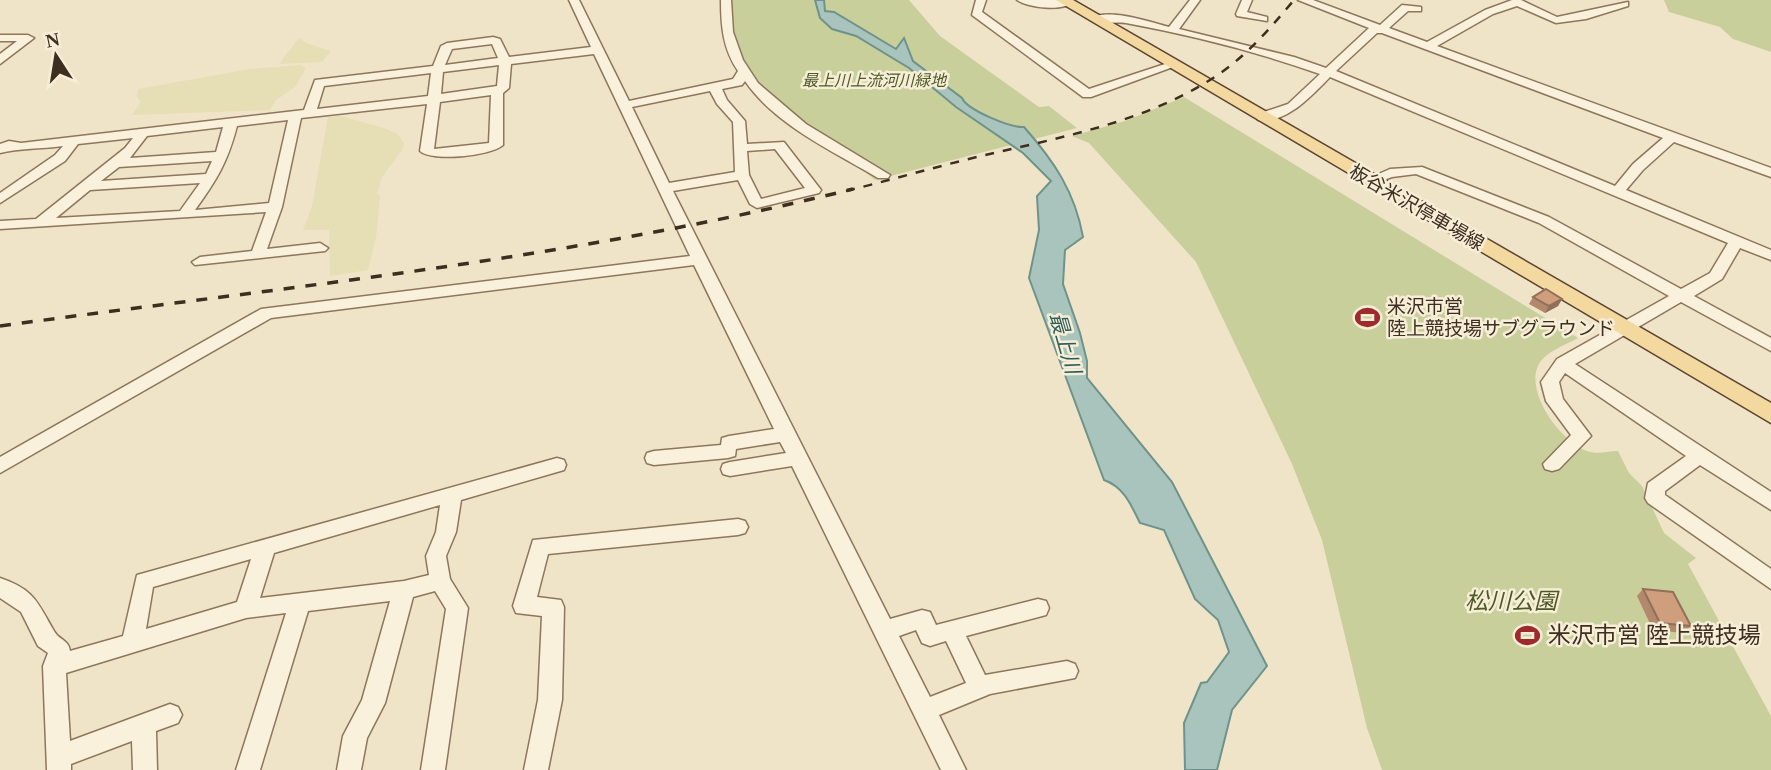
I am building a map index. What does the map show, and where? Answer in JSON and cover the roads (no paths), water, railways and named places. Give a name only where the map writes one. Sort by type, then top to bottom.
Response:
[{"type":"main road","name":"板谷米沢停車場線","points":[[1065,2],[1771,414]]},
{"type":"street","points":[[574,0],[785,433],[954,770]]},
{"type":"street","points":[[726,0],[724,16],[727,36],[743,74],[784,115],[883,174]]},
{"type":"street","points":[[981,0],[976,13],[1087,94],[1175,64]]},
{"type":"street","points":[[1022,0],[1043,4],[1065,2]]},
{"type":"street","points":[[1172,31],[1195,0]]},
{"type":"street","points":[[1247,0],[1241,14],[1264,19]]},
{"type":"street","points":[[1303,0],[1771,173]]},
{"type":"street","points":[[1426,47],[1489,12],[1517,2],[1556,20],[1586,16],[1624,4]]},
{"type":"street","points":[[1262,117],[1292,107],[1406,7],[1417,9]]},
{"type":"street","points":[[1095,19],[1123,19],[1290,59],[1330,73],[1771,255]]},
{"type":"street","points":[[0,38],[27,38],[0,60]]},
{"type":"street","points":[[3,143],[21,147],[302,115],[434,99],[497,91],[503,88],[505,60],[496,41],[447,46],[438,68],[434,99],[427,151],[433,154],[496,145],[497,91]]},
{"type":"street","points":[[258,255],[302,115],[319,83],[598,50]]},
{"type":"street","points":[[625,105],[716,88],[738,82],[743,74]]},
{"type":"street","points":[[716,88],[716,93],[725,106],[739,121],[742,175],[757,204],[814,190],[779,145],[741,148]]},
{"type":"street","points":[[184,215],[212,178],[223,156],[231,123]]},
{"type":"street","points":[[40,223],[130,151],[143,133]]},
{"type":"street","points":[[1618,191],[1638,167],[1672,137]]},
{"type":"street","points":[[0,199],[6,189],[60,158],[74,141]]},
{"type":"street","points":[[115,163],[223,156]]},
{"type":"street","points":[[1372,180],[1390,173],[1417,170],[1544,220],[1771,345]]},
{"type":"street","points":[[666,188],[742,175]]},
{"type":"street","points":[[86,186],[212,178]]},
{"type":"street","points":[[4,228],[40,223],[275,207]]},
{"type":"street","points":[[1552,464],[1582,436],[1555,401],[1550,383],[1563,363],[1716,276],[1737,241]]},
{"type":"street","points":[[200,262],[320,248]]},
{"type":"street","points":[[0,466],[267,313],[700,260]]},
{"type":"street","points":[[1563,363],[1771,502]]},
{"type":"street","points":[[729,454],[785,433]]},
{"type":"street","points":[[654,458],[729,454],[798,458]]},
{"type":"street","points":[[1699,456],[1655,488],[1655,498],[1771,580]]},
{"type":"street","points":[[133,643],[144,581],[557,465]]},
{"type":"street","points":[[433,770],[457,608],[440,581],[436,556],[446,532],[452,495]]},
{"type":"street","points":[[536,770],[550,700],[553,607],[524,606],[540,546],[738,527]]},
{"type":"street","points":[[246,608],[266,545]]},
{"type":"street","points":[[54,666],[246,608],[404,590],[440,581]]},
{"type":"street","points":[[0,587],[29,605],[40,622],[46,639],[60,649],[54,666],[59,764],[144,724],[170,715]]},
{"type":"street","points":[[349,770],[355,736],[373,703],[404,590]]},
{"type":"street","points":[[248,770],[300,602]]},
{"type":"street","points":[[884,631],[922,619],[930,636],[1038,608]]},
{"type":"street","points":[[952,630],[979,686]]},
{"type":"street","points":[[924,710],[979,686],[1067,671]]},
{"type":"street","points":[[144,724],[145,770]]},
{"type":"water","name":"最上川","points":[[815,0],[824,0],[825,11],[834,12],[896,49],[904,38],[913,61],[972,108],[1000,121],[1024,127],[1045,152],[1069,191],[1083,237],[1065,250],[1063,284],[1080,333],[1087,361],[1087,378],[1172,482],[1267,666],[1232,710],[1217,770],[1185,770],[1184,723],[1201,683],[1207,682],[1229,652],[1218,620],[1195,599],[1164,530],[1140,523],[1122,492],[1104,480],[1029,278],[1039,230],[1037,196],[1051,181],[1023,153],[956,107],[909,68],[856,36],[832,29],[820,18]]},
{"type":"railway","points":[[846,191],[1074,134],[1166,103],[1195,89],[1242,56],[1294,0]]},
{"type":"railway","points":[[0,326],[535,253],[748,213],[853,189]]},
{"type":"place","name":"米沢市営 陸上競技場サブグラウンド","points":[[1367,317]]},
{"type":"place","name":"米沢市営 陸上競技場","points":[[1528,635]]},
{"type":"park label","name":"最上川上流河川緑地","points":[[874,80]]},
{"type":"park label","name":"松川公園","points":[[1511,601]]}]
